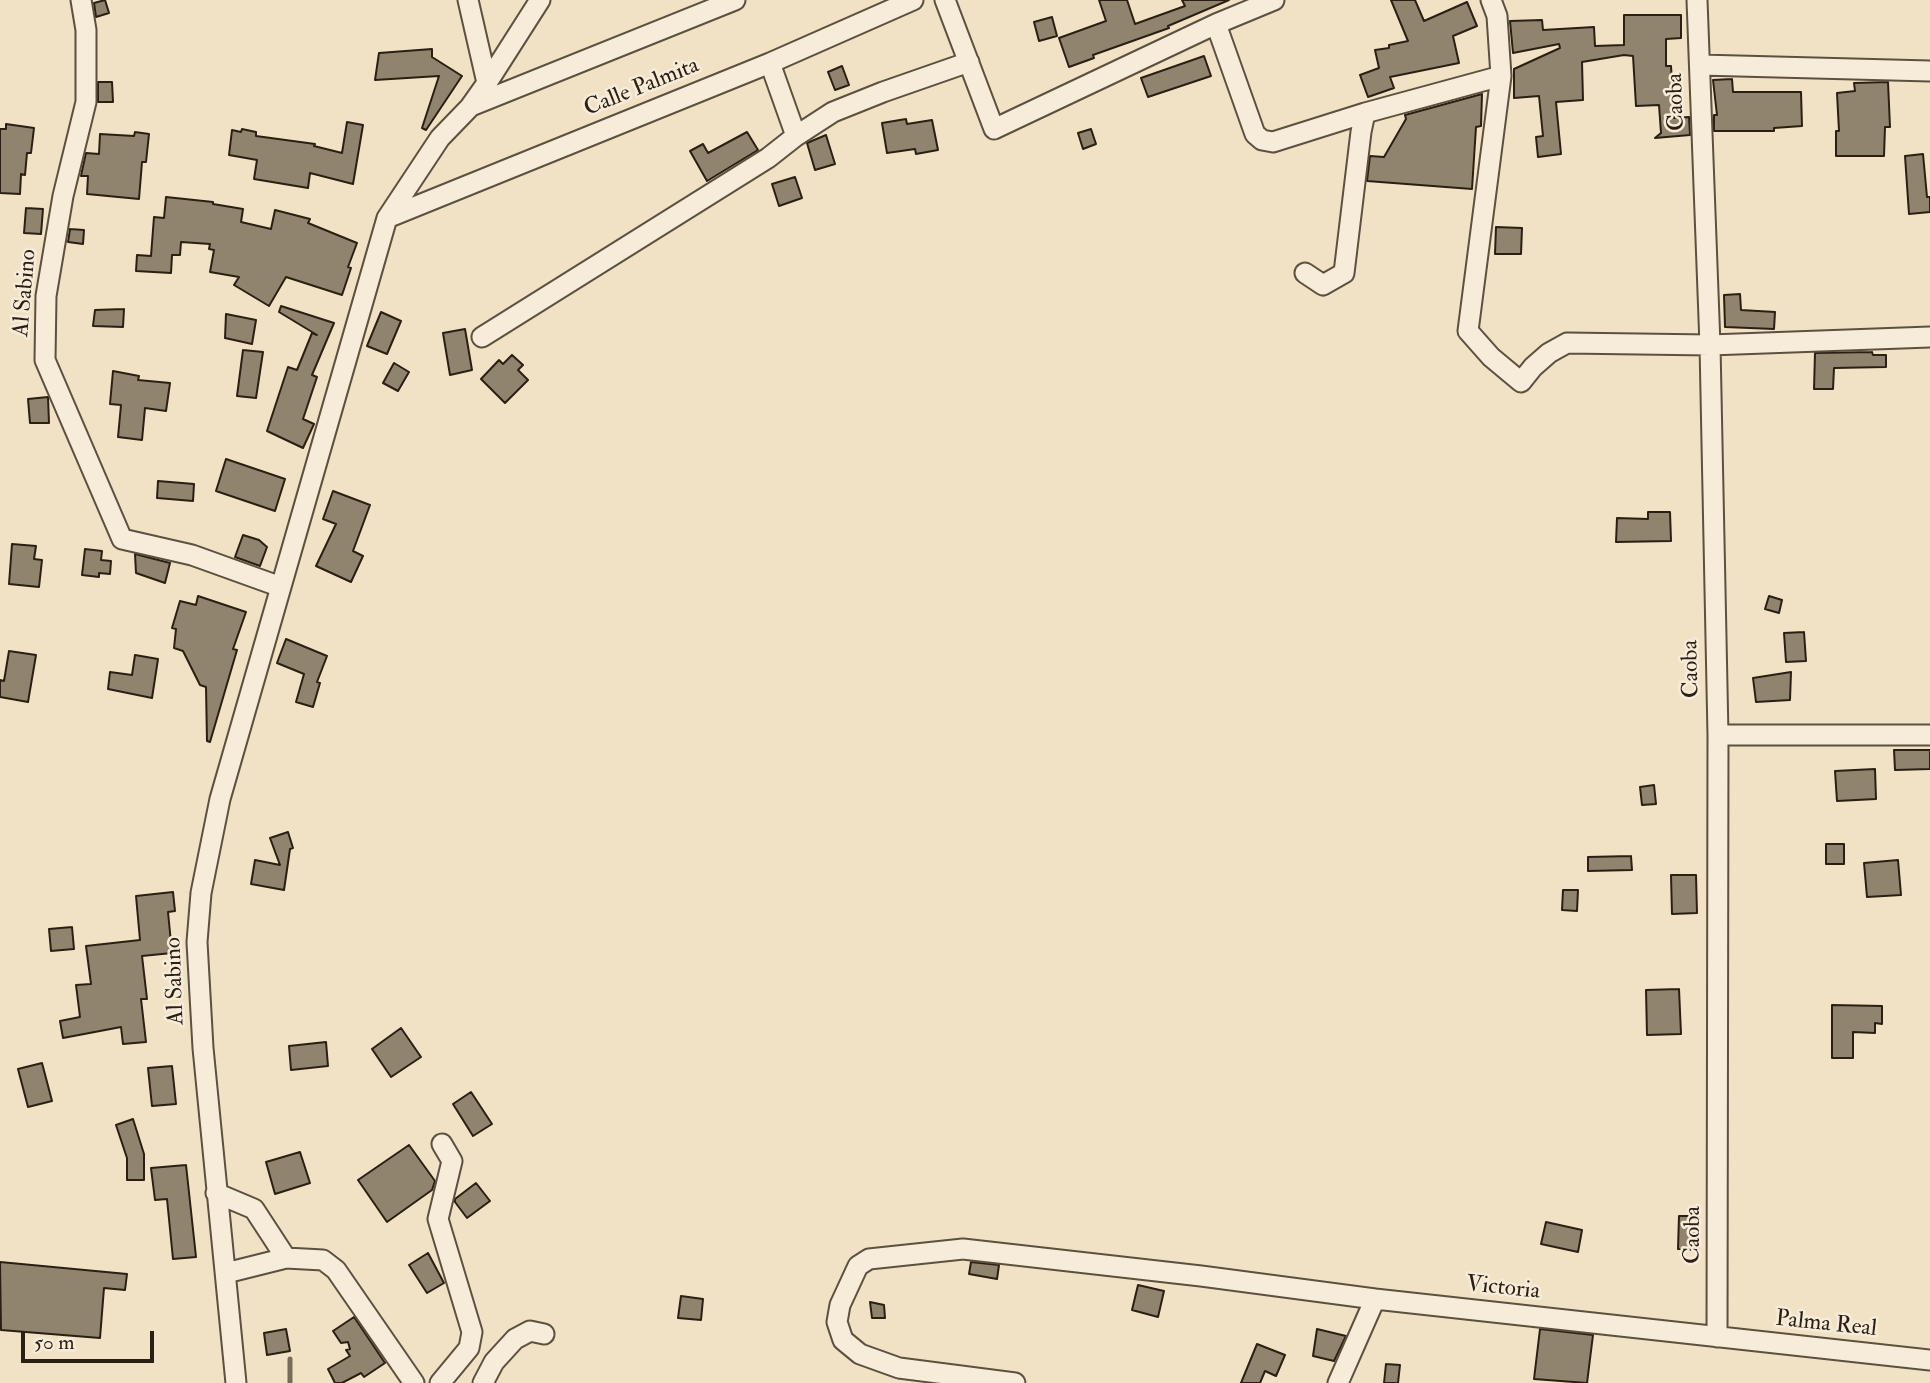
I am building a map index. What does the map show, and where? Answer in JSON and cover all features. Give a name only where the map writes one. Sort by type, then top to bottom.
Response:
[{"type":"street","name":"Al Sabino","points":[[82,0],[86,30],[86,102],[63,195],[46,296],[45,359],[122,539],[192,555],[281,587]]},
{"type":"street","points":[[468,0],[487,83]]},
{"type":"street","name":"Al Sabino","points":[[236,1383],[203,1048],[197,942],[201,893],[220,799],[387,218],[440,138],[470,107],[487,83],[540,0]]},
{"type":"street","points":[[470,107],[734,0]]},
{"type":"street","name":"Calle Palmita","points":[[387,218],[770,63],[913,0]]},
{"type":"street","points":[[945,0],[994,129],[1216,24],[1274,0]]},
{"type":"street","points":[[1491,0],[1497,16],[1501,76],[1468,331],[1491,357],[1521,382],[1549,353],[1567,343],[1710,345],[1930,337]]},
{"type":"street","name":"Caoba","points":[[1697,0],[1710,345],[1718,735],[1717,1337]]},
{"type":"street","points":[[1216,24],[1255,134],[1262,141],[1273,142],[1365,113],[1501,76]]},
{"type":"street","points":[[482,337],[768,158],[833,112],[969,62]]},
{"type":"street","points":[[770,63],[796,136]]},
{"type":"street","points":[[1700,65],[1930,71]]},
{"type":"street","points":[[1305,273],[1323,285],[1344,272],[1365,113]]},
{"type":"street","points":[[1718,735],[1930,735]]},
{"type":"street","points":[[440,1383],[469,1348],[472,1332],[438,1219],[452,1161],[442,1144]]},
{"type":"street","points":[[216,1193],[254,1209],[286,1258]]},
{"type":"street","name":"Victoria","points":[[1015,1383],[899,1368],[860,1354],[843,1340],[837,1322],[840,1305],[858,1266],[869,1259],[963,1249],[1717,1337]]},
{"type":"street","points":[[226,1273],[286,1258],[323,1260],[336,1270],[414,1383]]},
{"type":"street","points":[[1338,1383],[1375,1299]]},
{"type":"street","points":[[482,1383],[494,1362],[515,1339],[530,1331],[544,1334]]},
{"type":"street","name":"Palma Real","points":[[1717,1337],[1930,1360]]},
{"type":"building","points":[[105,0],[109,13],[96,17],[94,3]]},
{"type":"building","points":[[1099,0],[1127,0],[1135,24],[1185,6],[1182,0],[1229,0],[1168,26],[1169,28],[1093,55],[1094,58],[1069,67],[1059,38],[1106,21]]},
{"type":"building","points":[[1391,0],[1415,0],[1424,21],[1467,2],[1477,26],[1453,36],[1459,63],[1390,77],[1394,88],[1368,97],[1360,75],[1379,68],[1375,50],[1408,41]]},
{"type":"building","points":[[1624,15],[1681,15],[1681,38],[1666,39],[1666,66],[1671,66],[1674,118],[1689,117],[1690,135],[1655,138],[1661,133],[1659,105],[1636,106],[1633,56],[1624,55],[1582,62],[1583,100],[1556,102],[1561,154],[1538,157],[1536,137],[1543,136],[1539,96],[1514,98],[1514,69],[1560,48],[1559,44],[1513,53],[1510,21],[1542,20],[1543,30],[1594,27],[1595,46],[1624,45]]},
{"type":"building","points":[[1052,17],[1057,36],[1039,41],[1034,22]]},
{"type":"building","points":[[432,49],[432,57],[462,76],[426,130],[422,128],[439,76],[375,80],[379,53]]},
{"type":"building","points":[[1204,56],[1211,76],[1148,97],[1141,78]]},
{"type":"building","points":[[842,66],[849,85],[835,90],[828,72]]},
{"type":"building","points":[[1732,79],[1733,92],[1801,92],[1802,126],[1774,128],[1774,131],[1714,131],[1714,115],[1717,115],[1713,80]]},
{"type":"building","points":[[98,82],[112,82],[113,102],[98,102]]},
{"type":"building","points":[[1888,82],[1890,127],[1885,127],[1884,156],[1836,156],[1836,131],[1839,131],[1837,93],[1855,91],[1854,83]]},
{"type":"building","points":[[1482,94],[1481,126],[1476,127],[1472,189],[1367,181],[1370,156],[1384,157],[1406,119],[1405,115]]},
{"type":"building","points":[[906,119],[907,124],[932,120],[938,150],[916,154],[915,149],[887,153],[882,123]]},
{"type":"building","points":[[347,122],[363,125],[353,184],[310,173],[308,188],[254,179],[257,160],[229,155],[232,130],[241,132],[242,129],[256,132],[256,136],[315,144],[314,146],[342,153]]},
{"type":"building","points":[[6,124],[34,128],[31,153],[27,153],[25,175],[21,174],[20,194],[0,193],[0,129],[6,129]]},
{"type":"building","points":[[1091,129],[1096,144],[1083,149],[1078,133]]},
{"type":"building","points":[[135,132],[149,134],[146,162],[142,162],[139,199],[87,194],[88,176],[81,176],[82,171],[86,153],[99,154],[100,134],[134,136]]},
{"type":"building","points":[[747,132],[758,150],[707,181],[690,151],[703,144],[708,153]]},
{"type":"building","points":[[826,135],[835,164],[815,170],[807,143]]},
{"type":"building","points":[[1923,154],[1930,212],[1909,214],[1905,156]]},
{"type":"building","points":[[795,177],[802,198],[779,206],[772,184]]},
{"type":"building","points":[[166,197],[213,202],[243,209],[241,222],[271,229],[275,210],[310,219],[308,223],[357,243],[342,295],[286,277],[269,306],[234,285],[239,277],[210,272],[214,250],[209,249],[210,244],[181,242],[180,255],[172,255],[171,273],[136,271],[137,255],[151,256],[154,217],[164,218]]},
{"type":"building","points":[[26,208],[43,209],[41,234],[24,233]]},
{"type":"building","points":[[1496,227],[1522,228],[1521,254],[1495,254]]},
{"type":"building","points":[[70,229],[84,230],[83,244],[68,242]]},
{"type":"building","points":[[1740,294],[1741,310],[1775,312],[1774,329],[1725,327],[1724,295]]},
{"type":"building","points":[[281,306],[334,323],[312,375],[317,377],[303,419],[314,424],[303,448],[267,431],[288,367],[297,370],[312,333],[317,335],[279,312]]},
{"type":"building","points":[[124,309],[123,327],[93,326],[95,310]]},
{"type":"building","points":[[381,312],[401,321],[387,354],[367,346]]},
{"type":"building","points":[[226,314],[256,320],[252,344],[225,338]]},
{"type":"building","points":[[465,329],[472,370],[450,375],[443,333]]},
{"type":"building","points":[[243,350],[263,352],[256,398],[237,396]]},
{"type":"building","points":[[1872,352],[1873,355],[1886,355],[1886,367],[1834,368],[1833,389],[1814,389],[1815,353]]},
{"type":"building","points":[[512,355],[523,365],[518,370],[528,380],[505,403],[481,379],[499,360],[503,364]]},
{"type":"building","points":[[394,363],[409,372],[398,391],[383,383]]},
{"type":"building","points":[[113,371],[139,376],[138,380],[170,383],[166,411],[145,408],[142,440],[118,437],[121,405],[110,404]]},
{"type":"building","points":[[48,397],[49,423],[30,423],[28,399]]},
{"type":"building","points":[[226,459],[285,479],[275,511],[216,491]]},
{"type":"building","points":[[158,481],[194,484],[193,501],[157,498]]},
{"type":"building","points":[[333,491],[370,505],[353,551],[363,556],[351,582],[316,566],[336,524],[323,519]]},
{"type":"building","points":[[1648,512],[1670,512],[1671,541],[1616,542],[1617,518],[1648,519]]},
{"type":"building","points":[[243,535],[259,540],[267,547],[260,566],[235,557]]},
{"type":"building","points":[[12,544],[36,546],[34,559],[42,560],[39,587],[9,584]]},
{"type":"building","points":[[85,549],[102,551],[101,560],[111,561],[110,574],[99,573],[99,577],[82,575]]},
{"type":"building","points":[[135,554],[170,563],[165,583],[136,573]]},
{"type":"building","points":[[198,596],[246,612],[233,649],[237,650],[210,742],[207,741],[206,687],[200,685],[183,651],[174,648],[176,629],[172,628],[180,601],[196,605]]},
{"type":"building","points":[[1769,596],[1782,600],[1779,613],[1765,609]]},
{"type":"building","points":[[1804,632],[1806,661],[1786,662],[1784,633]]},
{"type":"building","points":[[286,639],[327,656],[317,682],[320,683],[313,707],[296,702],[304,674],[277,663]]},
{"type":"building","points":[[9,651],[36,655],[28,702],[0,697],[0,680],[4,681]]},
{"type":"building","points":[[135,655],[158,659],[152,698],[108,689],[110,672],[132,675]]},
{"type":"building","points":[[1791,672],[1790,700],[1756,702],[1753,678]]},
{"type":"building","points":[[1894,750],[1930,750],[1930,769],[1895,770]]},
{"type":"building","points":[[1875,769],[1876,799],[1837,801],[1835,771]]},
{"type":"building","points":[[1654,785],[1656,804],[1642,805],[1640,787]]},
{"type":"building","points":[[288,832],[293,848],[290,849],[284,890],[251,884],[255,860],[280,865],[270,838]]},
{"type":"building","points":[[1826,844],[1844,844],[1844,864],[1826,864]]},
{"type":"building","points":[[1631,856],[1632,870],[1588,871],[1588,857]]},
{"type":"building","points":[[1898,860],[1901,895],[1867,897],[1864,863]]},
{"type":"building","points":[[1671,875],[1696,875],[1697,913],[1672,914]]},
{"type":"building","points":[[1563,890],[1578,890],[1577,911],[1562,910]]},
{"type":"building","points":[[173,892],[175,911],[168,912],[172,953],[142,956],[147,999],[141,999],[146,1042],[123,1044],[121,1027],[63,1038],[60,1021],[80,1017],[76,985],[91,984],[86,946],[140,940],[136,896]]},
{"type":"building","points":[[72,927],[74,949],[51,951],[49,929]]},
{"type":"building","points":[[1679,989],[1681,1034],[1647,1035],[1646,990]]},
{"type":"building","points":[[1832,1005],[1882,1006],[1882,1024],[1875,1023],[1875,1033],[1853,1032],[1853,1058],[1832,1058]]},
{"type":"building","points":[[401,1028],[421,1057],[391,1077],[372,1049]]},
{"type":"building","points":[[326,1042],[328,1066],[291,1070],[289,1046]]},
{"type":"building","points":[[42,1063],[52,1101],[28,1107],[18,1069]]},
{"type":"building","points":[[172,1066],[176,1104],[152,1106],[148,1068]]},
{"type":"building","points":[[471,1092],[492,1124],[473,1136],[453,1104]]},
{"type":"building","points":[[133,1119],[144,1154],[144,1180],[127,1180],[127,1158],[116,1125]]},
{"type":"building","points":[[409,1145],[435,1181],[432,1190],[387,1222],[358,1180]]},
{"type":"building","points":[[300,1152],[310,1183],[275,1194],[266,1162]]},
{"type":"building","points":[[186,1165],[196,1257],[173,1259],[167,1199],[155,1200],[151,1168]]},
{"type":"building","points":[[476,1183],[490,1201],[467,1218],[455,1199]]},
{"type":"building","points":[[1679,1216],[1699,1216],[1699,1250],[1678,1249]]},
{"type":"building","points":[[1546,1222],[1582,1230],[1578,1252],[1541,1244]]},
{"type":"building","points":[[428,1253],[444,1283],[427,1293],[409,1265]]},
{"type":"building","points":[[0,1262],[127,1274],[125,1290],[104,1288],[100,1338],[1,1330]]},
{"type":"building","points":[[971,1262],[999,1265],[997,1279],[969,1274]]},
{"type":"building","points":[[1138,1285],[1164,1291],[1158,1317],[1132,1310]]},
{"type":"building","points":[[681,1296],[703,1299],[701,1320],[678,1318]]},
{"type":"building","points":[[870,1302],[884,1305],[885,1318],[872,1318]]},
{"type":"building","points":[[354,1317],[385,1363],[364,1377],[361,1373],[342,1383],[335,1383],[328,1369],[350,1356],[346,1350],[350,1349],[348,1342],[341,1343],[333,1331]]},
{"type":"building","points":[[286,1329],[290,1351],[267,1355],[264,1333]]},
{"type":"building","points":[[1317,1329],[1346,1336],[1334,1361],[1313,1356]]},
{"type":"building","points":[[1540,1329],[1593,1335],[1587,1383],[1534,1379]]},
{"type":"building","points":[[1257,1344],[1285,1355],[1276,1376],[1265,1371],[1260,1383],[1241,1383]]},
{"type":"building","points":[[1386,1364],[1400,1365],[1398,1383],[1384,1383]]},
{"type":"waterway","points":[[290,1359],[290,1383]]}]
